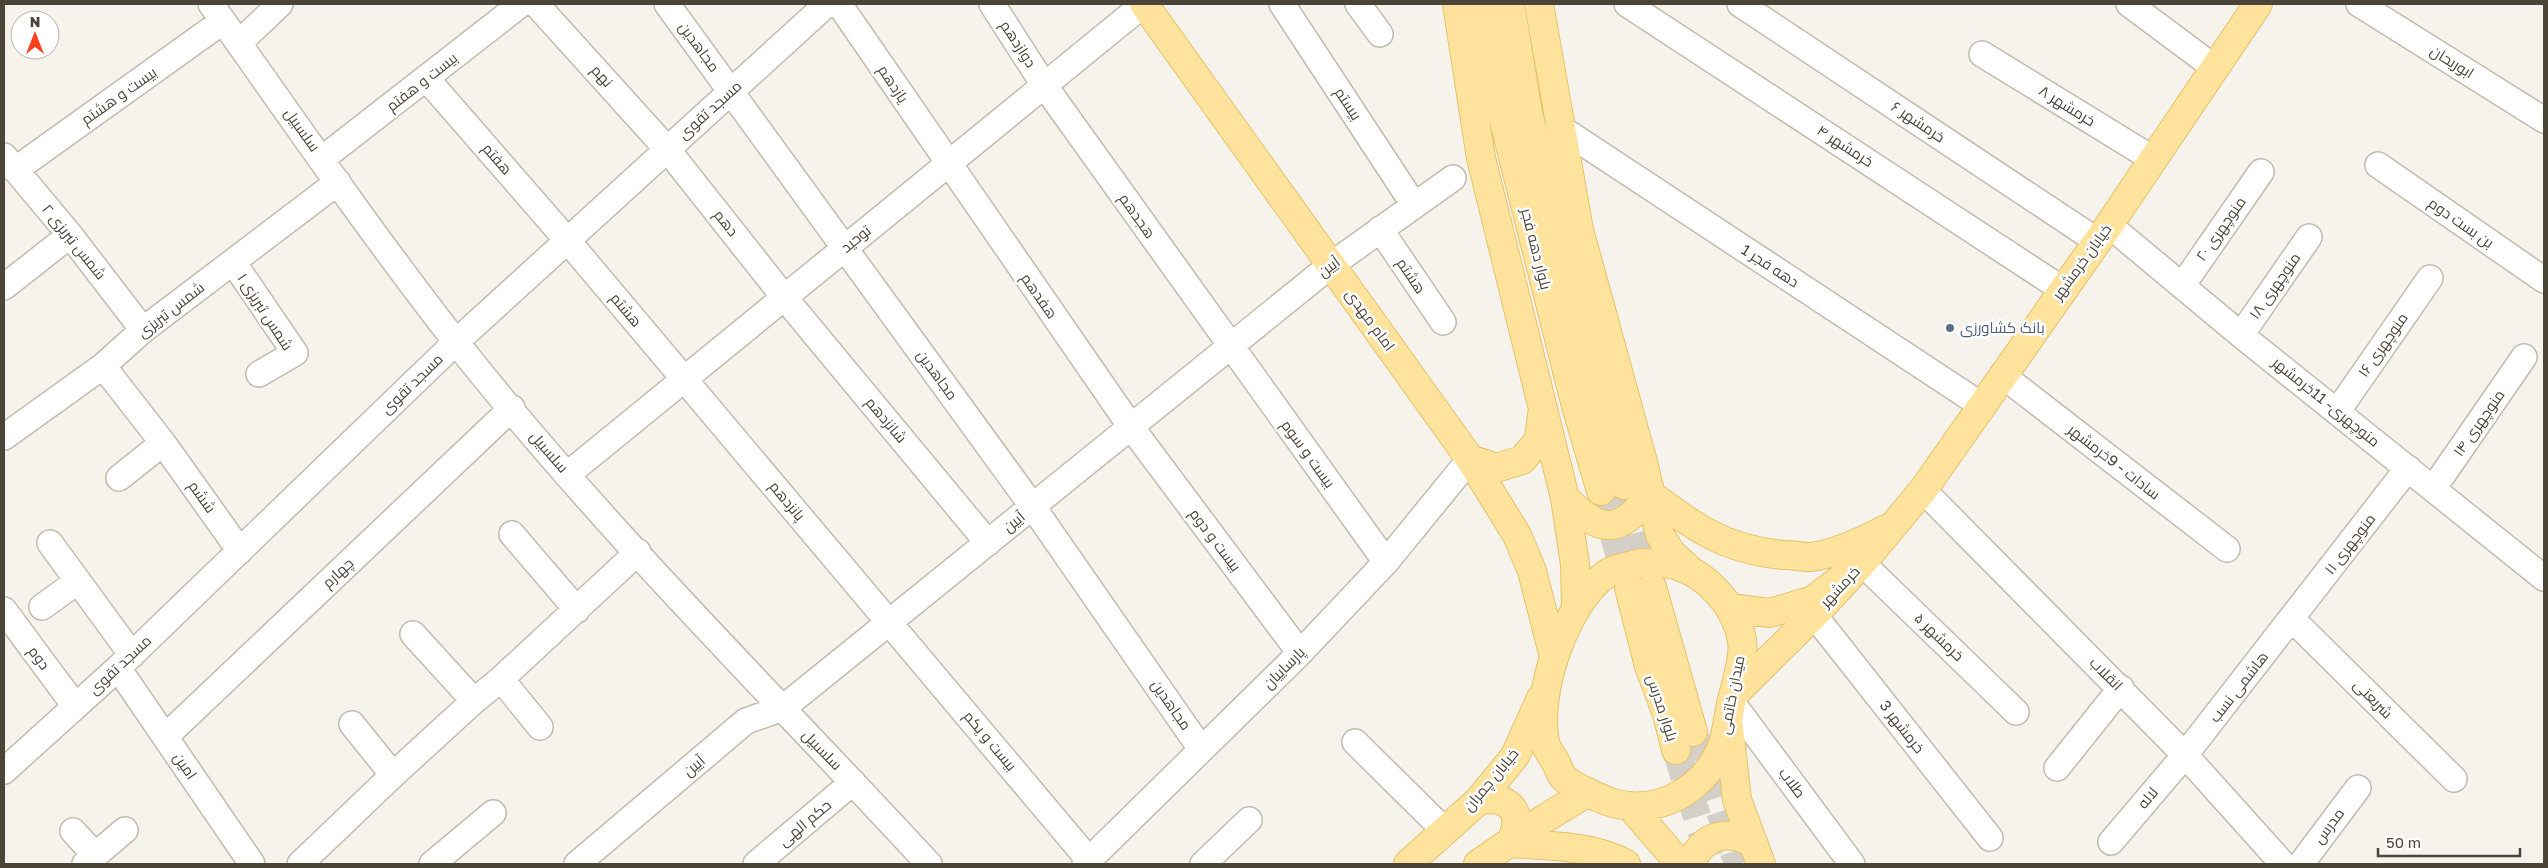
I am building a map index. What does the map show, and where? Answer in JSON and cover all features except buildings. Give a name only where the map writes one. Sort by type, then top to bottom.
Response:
[{"type":"main road","name":"امام مهدی","points":[[1144,4],[1470,459],[1517,535],[1532,572],[1552,668]]},
{"type":"main road","points":[[1457,4],[1481,158],[1565,498],[1575,564],[1576,608]]},
{"type":"main road","name":"بلوار دهه فجر","points":[[1485,4],[1500,105],[1576,406],[1612,488],[1600,403],[1528,113],[1510,4]]},
{"type":"main road","points":[[1539,4],[1559,127],[1579,230],[1660,535],[1672,554],[1694,574]]},
{"type":"main road","name":"خیابان خرمشهر","points":[[1862,563],[1923,490],[2103,233],[2258,4]]},
{"type":"main road","points":[[1470,459],[1496,468],[1522,460],[1540,440],[1543,413]]},
{"type":"main road","points":[[1565,498],[1584,517],[1598,525],[1621,523],[1638,511],[1650,494]]},
{"type":"main road","points":[[1650,494],[1688,523],[1722,542],[1765,553],[1811,557],[1859,543],[1896,524]]},
{"type":"main road","name":"میدان خاتمی","points":[[1641,563],[1675,565],[1694,574],[1716,590],[1730,608],[1738,625],[1742,642],[1721,748],[1702,779],[1674,799],[1657,806],[1630,806],[1612,803],[1564,778],[1545,742],[1544,702],[1564,626],[1576,608],[1587,591],[1607,573],[1641,563]]},
{"type":"main road","name":"خرمشهر","points":[[1730,608],[1770,613],[1813,600],[1862,563]]},
{"type":"main road","name":"خرمشهر","points":[[1731,704],[1862,563]]},
{"type":"main road","name":"بلوار مدرس","points":[[1641,587],[1684,741]]},
{"type":"main road","name":"خیابان چمران","points":[[1408,864],[1478,801],[1516,756],[1552,668]]},
{"type":"main road","points":[[1731,704],[1737,800],[1757,853]]},
{"type":"main road","points":[[1478,864],[1588,792]]},
{"type":"main road","points":[[1478,801],[1493,797],[1507,802],[1512,808],[1516,814],[1517,830],[1510,843]]},
{"type":"main road","points":[[1630,806],[1680,864]]},
{"type":"main road","points":[[1691,864],[1699,847],[1722,834],[1744,838],[1757,853]]},
{"type":"main road","points":[[1510,843],[1573,848],[1618,860],[1626,864]]},
{"type":"street","points":[[240,42],[280,4]]},
{"type":"street","name":"بیست و هفتم","points":[[322,160],[521,4]]},
{"type":"street","name":"نهم","points":[[536,4],[668,149]]},
{"type":"street","name":"مجاهدین","points":[[668,4],[1033,507],[1201,749]]},
{"type":"street","name":"مسجد تقوی","points":[[4,771],[125,661],[456,342],[827,4]]},
{"type":"street","name":"یازدهم","points":[[838,4],[947,164]]},
{"type":"street","name":"دوازدهم","points":[[992,4],[1044,85]]},
{"type":"street","name":"توحید","points":[[568,474],[1144,4]]},
{"type":"street","name":"بیستم","points":[[1282,4],[1414,205]]},
{"type":"street","points":[[1358,4],[1380,34]]},
{"type":"street","name":"خرمشهر ۴","points":[[1627,4],[2062,289]]},
{"type":"street","name":"خرمشهر ۶","points":[[1740,4],[2103,233]]},
{"type":"street","points":[[2129,4],[2215,68]]},
{"type":"street","name":"ابوریحان","points":[[2359,4],[2544,120]]},
{"type":"street","name":"سلسبیل","points":[[217,13],[240,42],[322,160],[456,342],[568,474],[638,552],[929,864]]},
{"type":"street","name":"بیست و هشتم","points":[[9,163],[217,13]]},
{"type":"street","name":"خرمشهر ۸","points":[[1982,54],[2153,158]]},
{"type":"street","name":"هفتم","points":[[426,78],[567,240]]},
{"type":"street","name":"هجدهم","points":[[1044,85],[1230,346]]},
{"type":"street","name":"دهه فجر 1","points":[[1559,127],[1981,405]]},
{"type":"street","name":"دهم","points":[[668,149],[784,297]]},
{"type":"street","name":"شمس تبریزی ۲","points":[[9,163],[70,235],[143,330]]},
{"type":"street","name":"هفدهم","points":[[947,164],[1130,427]]},
{"type":"street","name":"بن بست دوم","points":[[2378,166],[2544,280]]},
{"type":"street","name":"منوچهری ۲۰","points":[[2182,286],[2261,172]]},
{"type":"street","name":"آیین","points":[[577,864],[746,721],[783,708],[1331,265],[1453,178]]},
{"type":"street","name":"شمس تبریزی","points":[[4,437],[103,366],[143,330],[338,182]]},
{"type":"street","name":"هشتم","points":[[1380,229],[1443,322]]},
{"type":"street","name":"منوچهری- 11خرمشهر","points":[[2103,233],[2182,286],[2433,489],[2542,572]]},
{"type":"street","points":[[4,287],[70,235]]},
{"type":"street","name":"منوچهری ۱۸","points":[[2241,335],[2309,236]]},
{"type":"street","name":"هشتم","points":[[567,240],[684,379]]},
{"type":"street","name":"شمس تبریزی ۱","points":[[233,262],[295,353],[259,374]]},
{"type":"street","name":"منوچهری ۱۶","points":[[2337,412],[2430,278]]},
{"type":"street","name":"شانزدهم","points":[[784,297],[988,543]]},
{"type":"street","name":"بیست و سوم","points":[[1230,346],[1386,562]]},
{"type":"street","name":"منوچهری ۱۴","points":[[2433,489],[2524,357]]},
{"type":"street","name":"ششم","points":[[103,366],[163,443],[240,551]]},
{"type":"street","name":"سادات - 9خرمشهر","points":[[2002,375],[2227,549]]},
{"type":"street","name":"پانزدهم","points":[[684,379],[890,623]]},
{"type":"street","name":"چهارم","points":[[165,737],[512,408]]},
{"type":"street","name":"بیست و دوم","points":[[1130,427],[1300,653]]},
{"type":"street","points":[[119,478],[163,443]]},
{"type":"street","name":"پارساییان","points":[[1087,862],[1300,653],[1386,562],[1470,459]]},
{"type":"street","name":"منوچهری ۱۱","points":[[2292,619],[2408,468]]},
{"type":"street","name":"انقلاب","points":[[1923,490],[2121,688],[2185,755],[2277,862]]},
{"type":"street","points":[[512,534],[577,610]]},
{"type":"street","name":"امین","points":[[50,543],[78,581],[125,661],[165,737],[252,864]]},
{"type":"street","points":[[300,864],[393,775],[577,610],[638,552]]},
{"type":"street","name":"خرمشهر ۵","points":[[1862,563],[2016,712]]},
{"type":"street","points":[[42,606],[78,581]]},
{"type":"street","name":"دوم","points":[[4,610],[75,706]]},
{"type":"street","name":"خرمشهر 3","points":[[1814,615],[1990,838]]},
{"type":"street","name":"هاشمی نسب","points":[[2185,755],[2292,619]]},
{"type":"street","name":"شریعتی","points":[[2292,619],[2454,779]]},
{"type":"street","name":"بیست و یکم","points":[[890,623],[1087,862]]},
{"type":"street","points":[[413,634],[474,701]]},
{"type":"street","points":[[501,679],[540,727]]},
{"type":"street","points":[[2057,768],[2121,688]]},
{"type":"street","name":"طلاب","points":[[1731,704],[1852,864]]},
{"type":"street","points":[[352,724],[393,775]]},
{"type":"street","points":[[1354,742],[1445,830]]},
{"type":"street","name":"لاله","points":[[2111,842],[2185,755]]},
{"type":"street","name":"حکم الهی","points":[[756,864],[854,782]]},
{"type":"street","name":"مدرس","points":[[2301,864],[2358,788]]},
{"type":"street","points":[[432,864],[493,812]]},
{"type":"street","points":[[1203,864],[1249,820]]},
{"type":"street","points":[[73,831],[90,860],[125,830]]},
{"type":"tunnel","points":[[1601,491],[1629,588]]},
{"type":"tunnel","points":[[1626,492],[1652,585]]},
{"type":"tunnel","points":[[1693,732],[1738,864]]},
{"type":"tunnel","points":[[1676,750],[1712,864]]},
{"type":"place","name":"بانک کشاورزی","points":[[1950,328]]}]
